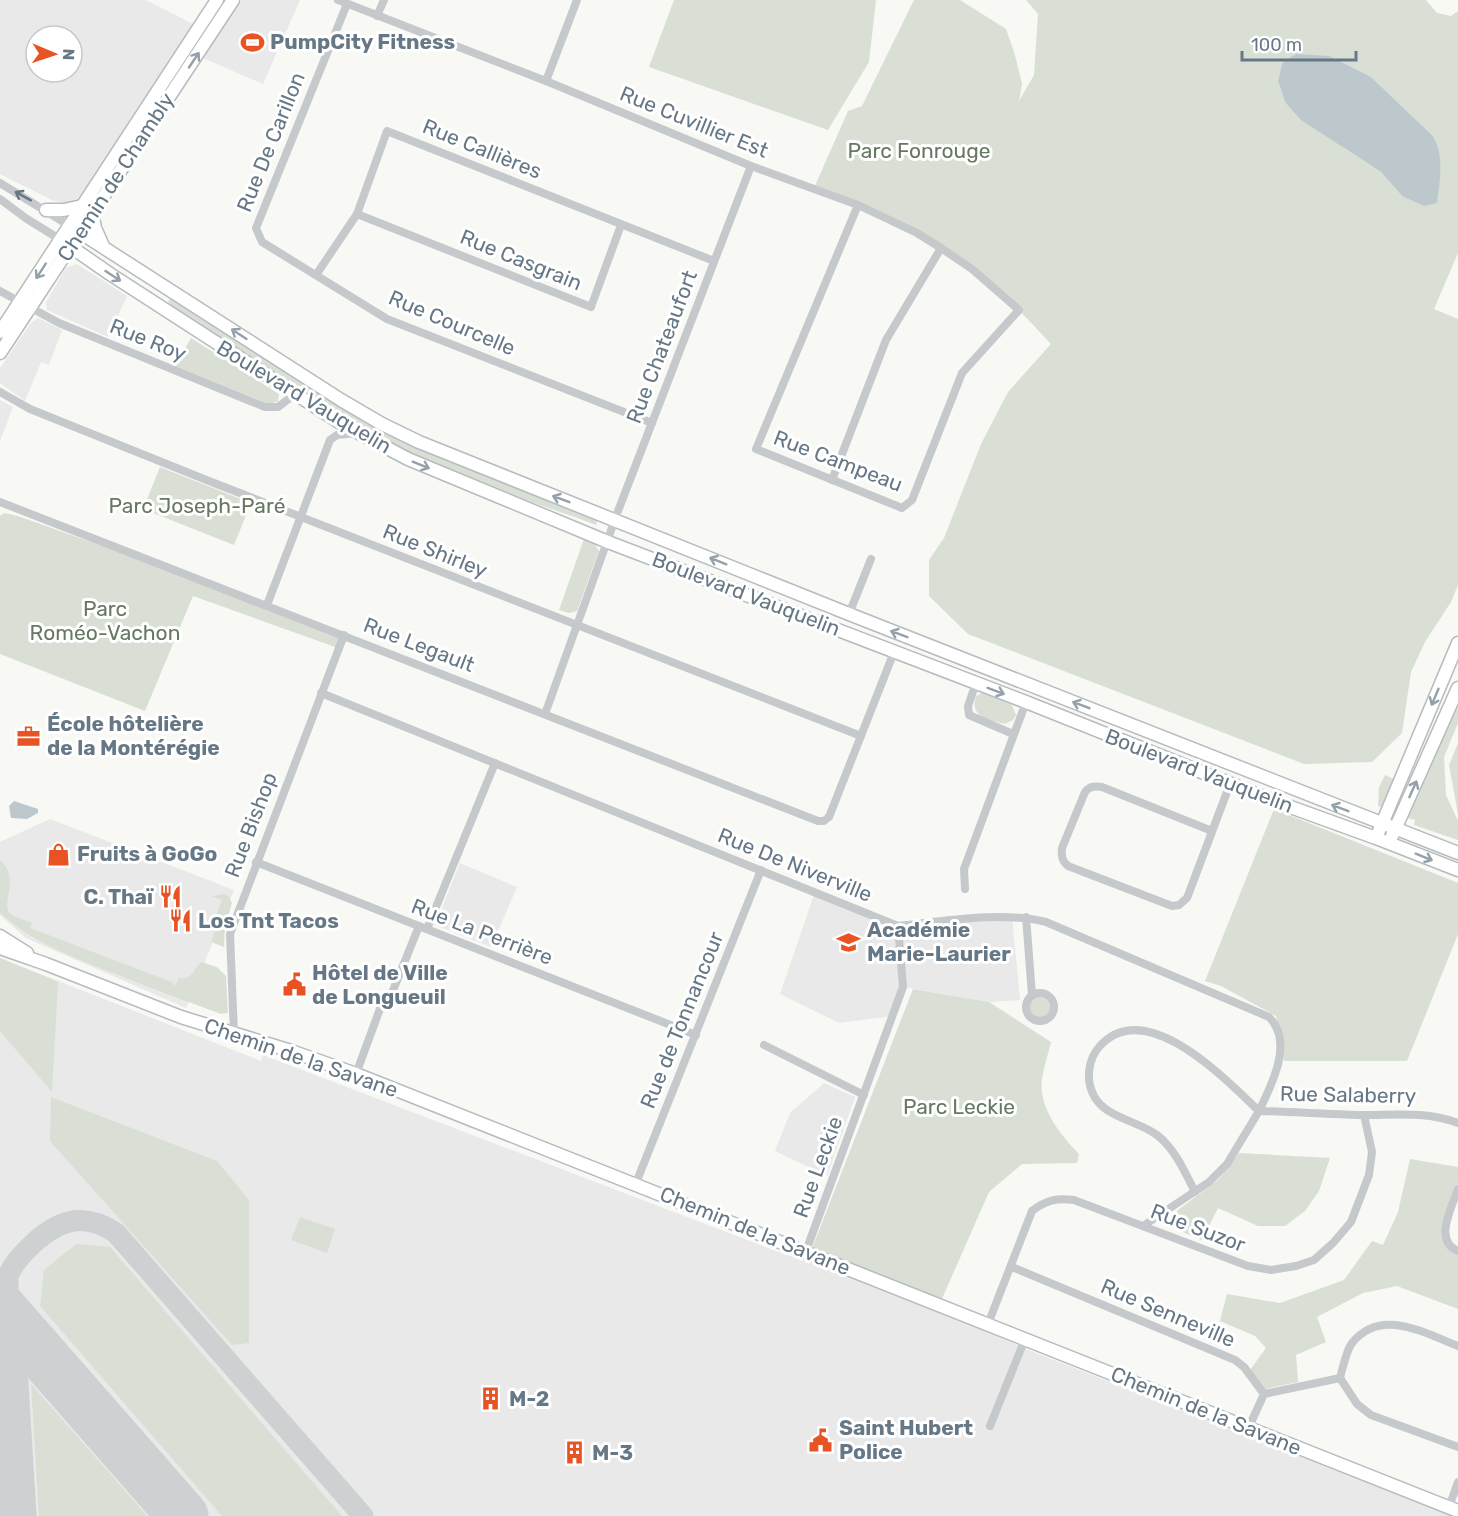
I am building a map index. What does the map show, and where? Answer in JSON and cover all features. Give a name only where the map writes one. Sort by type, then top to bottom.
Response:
[{"type":"street","name":"Chemin de Chambly","points":[[0,353],[26,305],[217,0]]},
{"type":"street","name":"Chemin de Chambly","points":[[87,209],[233,0]]},
{"type":"street","name":"Rue Cuvillier Est","points":[[338,0],[546,81],[751,166],[858,205],[917,233],[941,248],[972,269],[1019,310]]},
{"type":"street","points":[[377,16],[384,0]]},
{"type":"street","points":[[546,81],[577,0]]},
{"type":"street","name":"Rue De Carillon","points":[[256,228],[347,4]]},
{"type":"street","name":"Rue Callières","points":[[316,275],[357,214],[387,131],[714,261]]},
{"type":"street","name":"Rue Chateaufort","points":[[545,714],[652,423],[751,166]]},
{"type":"street","points":[[0,183],[75,229]]},
{"type":"street","points":[[0,199],[65,244]]},
{"type":"street","name":"Rue Campeau","points":[[858,205],[756,449],[902,507],[912,500],[962,373],[1019,310]]},
{"type":"street","points":[[46,210],[87,209],[104,247]]},
{"type":"street","name":"Rue Casgrain","points":[[357,214],[591,307],[621,225]]},
{"type":"street","name":"Rue Courcelle","points":[[256,228],[262,242],[387,319],[652,423]]},
{"type":"street","name":"Boulevard Vauquelin","points":[[75,229],[382,424],[453,456],[849,614],[1458,853]]},
{"type":"street","name":"Boulevard Vauquelin","points":[[65,244],[295,394],[358,433],[408,459],[609,542],[1026,702],[1230,784],[1458,870]]},
{"type":"street","points":[[832,480],[886,340],[941,248]]},
{"type":"street","name":"Rue Roy","points":[[0,291],[103,342],[265,407],[278,406],[295,394]]},
{"type":"street","name":"Chemin de Chambly","points":[[0,332],[26,305]]},
{"type":"street","name":"Rue Shirley","points":[[0,392],[30,409],[861,736]]},
{"type":"street","points":[[267,605],[330,440],[333,436],[358,433]]},
{"type":"street","name":"Rue Legault","points":[[0,502],[818,821],[824,821],[831,812],[861,736]]},
{"type":"street","name":"Boulevard Vauquelin","points":[[849,614],[871,559]]},
{"type":"street","name":"Rue Bishop","points":[[234,1034],[230,934],[344,635]]},
{"type":"street","points":[[1376,838],[1458,643]]},
{"type":"street","points":[[861,736],[894,652]]},
{"type":"street","points":[[976,683],[968,706],[969,715],[1013,734]]},
{"type":"street","points":[[1390,843],[1458,688]]},
{"type":"street","name":"Rue De Niverville","points":[[321,693],[898,926],[1026,917],[1046,922],[1247,1006],[1269,1017],[1276,1023],[1279,1032],[1280,1057],[1259,1111]]},
{"type":"street","points":[[965,889],[964,869],[1026,702]]},
{"type":"street","points":[[356,1074],[381,1006],[392,993],[423,928],[495,763]]},
{"type":"street","points":[[1212,831],[1095,786],[1085,792],[1061,856],[1068,866],[1172,906],[1179,905],[1187,898],[1230,784]]},
{"type":"street","name":"Rue La Perrière","points":[[256,862],[696,1035]]},
{"type":"street","name":"Rue de Tonnancour","points":[[636,1183],[761,870]]},
{"type":"street","points":[[1026,917],[1032,995]]},
{"type":"street","name":"Rue Leckie","points":[[806,1251],[903,987],[898,926]]},
{"type":"street","name":"Chemin de la Savane","points":[[0,936],[46,964]]},
{"type":"street","name":"Chemin de la Savane","points":[[0,948],[181,1017],[356,1074],[636,1183],[1453,1509]]},
{"type":"street","points":[[1195,1192],[1170,1148],[1158,1136],[1145,1127],[1110,1112],[1094,1097],[1088,1077],[1096,1051],[1107,1038],[1132,1030],[1149,1032],[1167,1038],[1194,1053],[1259,1111]]},
{"type":"street","name":"Rue Leckie","points":[[764,1045],[864,1095]]},
{"type":"street","name":"Rue Salaberry","points":[[1143,1226],[1209,1182],[1227,1164],[1259,1111],[1426,1115],[1458,1123]]},
{"type":"street","name":"Rue Suzor","points":[[988,1324],[1032,1211],[1042,1203],[1055,1198],[1074,1200],[1248,1266],[1271,1270],[1314,1260],[1351,1222],[1369,1175],[1372,1152],[1364,1115]]},
{"type":"street","points":[[1458,1189],[1445,1227],[1446,1239],[1452,1249],[1458,1251]]},
{"type":"street","name":"Rue Senneville","points":[[1012,1267],[1235,1360],[1244,1367],[1264,1394]]},
{"type":"street","points":[[1340,1378],[1351,1344],[1365,1331],[1379,1325],[1393,1323],[1410,1327],[1458,1346]]},
{"type":"street","points":[[990,1426],[1025,1339]]},
{"type":"street","points":[[1249,1427],[1264,1394],[1340,1378]]},
{"type":"street","points":[[1340,1378],[1357,1404],[1371,1415],[1458,1447]]},
{"type":"street","points":[[1453,1509],[1458,1482]]},
{"type":"shaded area","points":[[0,0],[146,0],[193,24],[84,192],[67,204],[52,200],[0,174]]},
{"type":"shaded area","points":[[242,0],[300,0],[263,84],[203,58]]},
{"type":"shaded area","points":[[1296,54],[1329,56],[1371,77],[1432,135],[1440,159],[1437,203],[1424,206],[1402,196],[1381,172],[1301,120],[1285,102],[1278,81],[1282,63]]},
{"type":"shaded area","points":[[77,264],[127,296],[108,337],[47,310],[46,302],[66,268]]},
{"type":"shaded area","points":[[38,318],[62,330],[49,365],[41,362],[25,401],[0,383],[0,368],[31,323]]},
{"type":"shaded area","points":[[0,400],[13,407],[0,441]]},
{"type":"shaded area","points":[[14,801],[38,809],[38,813],[27,819],[11,818],[9,806]]},
{"type":"shaded area","points":[[50,819],[234,890],[186,1008],[26,938],[0,915],[0,842]]},
{"type":"shaded area","points":[[460,863],[517,887],[491,947],[435,925]]},
{"type":"shaded area","points":[[815,892],[898,926],[1012,917],[1020,1000],[989,1002],[904,987],[893,1016],[839,1023],[780,994]]},
{"type":"shaded area","points":[[0,958],[261,1061],[263,1055],[789,1256],[823,1265],[1026,1349],[1452,1516],[0,1516]]},
{"type":"shaded area","points":[[824,1083],[855,1097],[827,1176],[775,1151],[790,1113]]},
{"type":"green space","points":[[674,0],[876,0],[869,62],[828,130],[649,67]]},
{"type":"green space","name":"Parc Fonrouge","points":[[914,0],[960,0],[1006,29],[1022,83],[1019,101],[1034,75],[1038,14],[1026,0],[1426,0],[1437,13],[1451,16],[1458,11],[1458,253],[1434,309],[1458,319],[1458,585],[1451,602],[1425,642],[1411,672],[1402,733],[1372,762],[1304,764],[968,634],[929,596],[929,560],[944,538],[981,444],[1008,392],[1051,344],[995,287],[957,257],[918,234],[814,188],[848,111],[862,106]],"holes":[[[1282,62],[1371,77],[1432,135],[1402,196],[1381,172],[1345,149],[1285,102],[1278,81]]]},
{"type":"green space","points":[[172,298],[340,405],[598,518],[596,525],[464,478],[388,443],[323,406],[230,346],[168,304]]},
{"type":"green space","points":[[191,338],[279,394],[278,401],[269,404],[175,366]]},
{"type":"green space","name":"Parc Joseph-Paré","points":[[160,467],[251,503],[234,545],[143,509]]},
{"type":"green space","name":"Parc Roméo-Vachon","points":[[4,513],[267,605],[344,635],[338,648],[193,596],[145,711],[0,654],[0,516]]},
{"type":"green space","points":[[584,539],[594,543],[599,551],[577,611],[569,613],[559,610]]},
{"type":"green space","points":[[982,693],[1012,705],[1016,715],[1013,720],[1005,724],[987,719],[978,713],[975,709],[976,696]]},
{"type":"green space","points":[[1458,707],[1458,723],[1444,757],[1446,795],[1458,821],[1458,840],[1414,825],[1415,820],[1407,818],[1406,815]]},
{"type":"green space","points":[[1458,743],[1458,814],[1449,765]]},
{"type":"green space","points":[[1385,775],[1396,780],[1383,808],[1378,806],[1379,787]]},
{"type":"green space","points":[[1274,809],[1458,883],[1458,934],[1407,1061],[1284,1061],[1276,1016],[1221,986],[1205,981]]},
{"type":"green space","points":[[0,860],[9,874],[8,909],[12,915],[32,923],[30,928],[172,982],[175,986],[179,978],[190,976],[201,962],[217,967],[226,976],[228,1013],[221,1014],[98,967],[26,933],[0,913]]},
{"type":"green space","points":[[224,894],[232,903],[225,927],[224,947],[211,942],[219,920],[215,919],[222,900],[212,896]]},
{"type":"green space","points":[[0,958],[58,982],[52,1092],[0,1031]]},
{"type":"green space","name":"Parc Leckie","points":[[913,989],[989,1002],[1051,1042],[1042,1079],[1044,1100],[1058,1130],[1079,1154],[1077,1163],[1022,1164],[989,1192],[941,1301],[811,1251]]},
{"type":"green space","points":[[1039,997],[1047,1000],[1050,1008],[1047,1016],[1039,1019],[1031,1016],[1028,1008],[1031,1000]]},
{"type":"green space","points":[[51,1097],[217,1161],[249,1200],[249,1343],[232,1345],[50,1141]]},
{"type":"green space","points":[[1239,1153],[1330,1158],[1319,1191],[1305,1211],[1285,1226],[1258,1226],[1218,1208],[1202,1240],[1180,1230],[1175,1222],[1178,1210],[1218,1180]]},
{"type":"green space","points":[[1410,1159],[1458,1167],[1456,1190],[1444,1221],[1443,1231],[1448,1248],[1458,1254],[1458,1309],[1397,1286],[1363,1293],[1317,1317],[1326,1342],[1296,1355],[1298,1382],[1261,1390],[1250,1370],[1266,1348],[1255,1336],[1220,1321],[1227,1294],[1280,1303],[1344,1280],[1372,1241],[1383,1245],[1398,1212]]},
{"type":"green space","points":[[300,1217],[335,1229],[327,1253],[291,1240]]},
{"type":"green space","points":[[76,1244],[110,1247],[342,1516],[222,1516],[40,1306],[44,1270]]},
{"type":"green space","points":[[31,1384],[147,1516],[39,1516]]},
{"type":"taxiway","points":[[0,1297],[6,1279],[18,1259],[37,1240],[56,1227],[75,1221],[85,1221],[116,1233],[363,1516]]},
{"type":"taxiway","points":[[8,1281],[8,1301],[15,1324]]},
{"type":"taxiway","points":[[1,1353],[5,1344],[10,1339],[16,1338],[27,1342],[44,1357]]},
{"type":"runway","points":[[0,1307],[183,1516]]},
{"type":"runway","points":[[0,1334],[11,1516]]},
{"type":"place","name":"PumpCity Fitness","points":[[252,42]]},
{"type":"place","name":"École hôtelière de la Montérégie","points":[[29,736]]},
{"type":"place","name":"Fruits à GoGo","points":[[59,854]]},
{"type":"place","name":"C. Thaï","points":[[171,897]]},
{"type":"place","name":"Los Tnt Tacos","points":[[180,921]]},
{"type":"place","name":"Académie Marie-Laurier","points":[[849,942]]},
{"type":"place","name":"Hôtel de Ville de Longueuil","points":[[294,985]]},
{"type":"place","name":"M-2","points":[[491,1399]]},
{"type":"place","name":"Saint Hubert Police","points":[[821,1440]]},
{"type":"place","name":"M-3","points":[[574,1453]]}]
